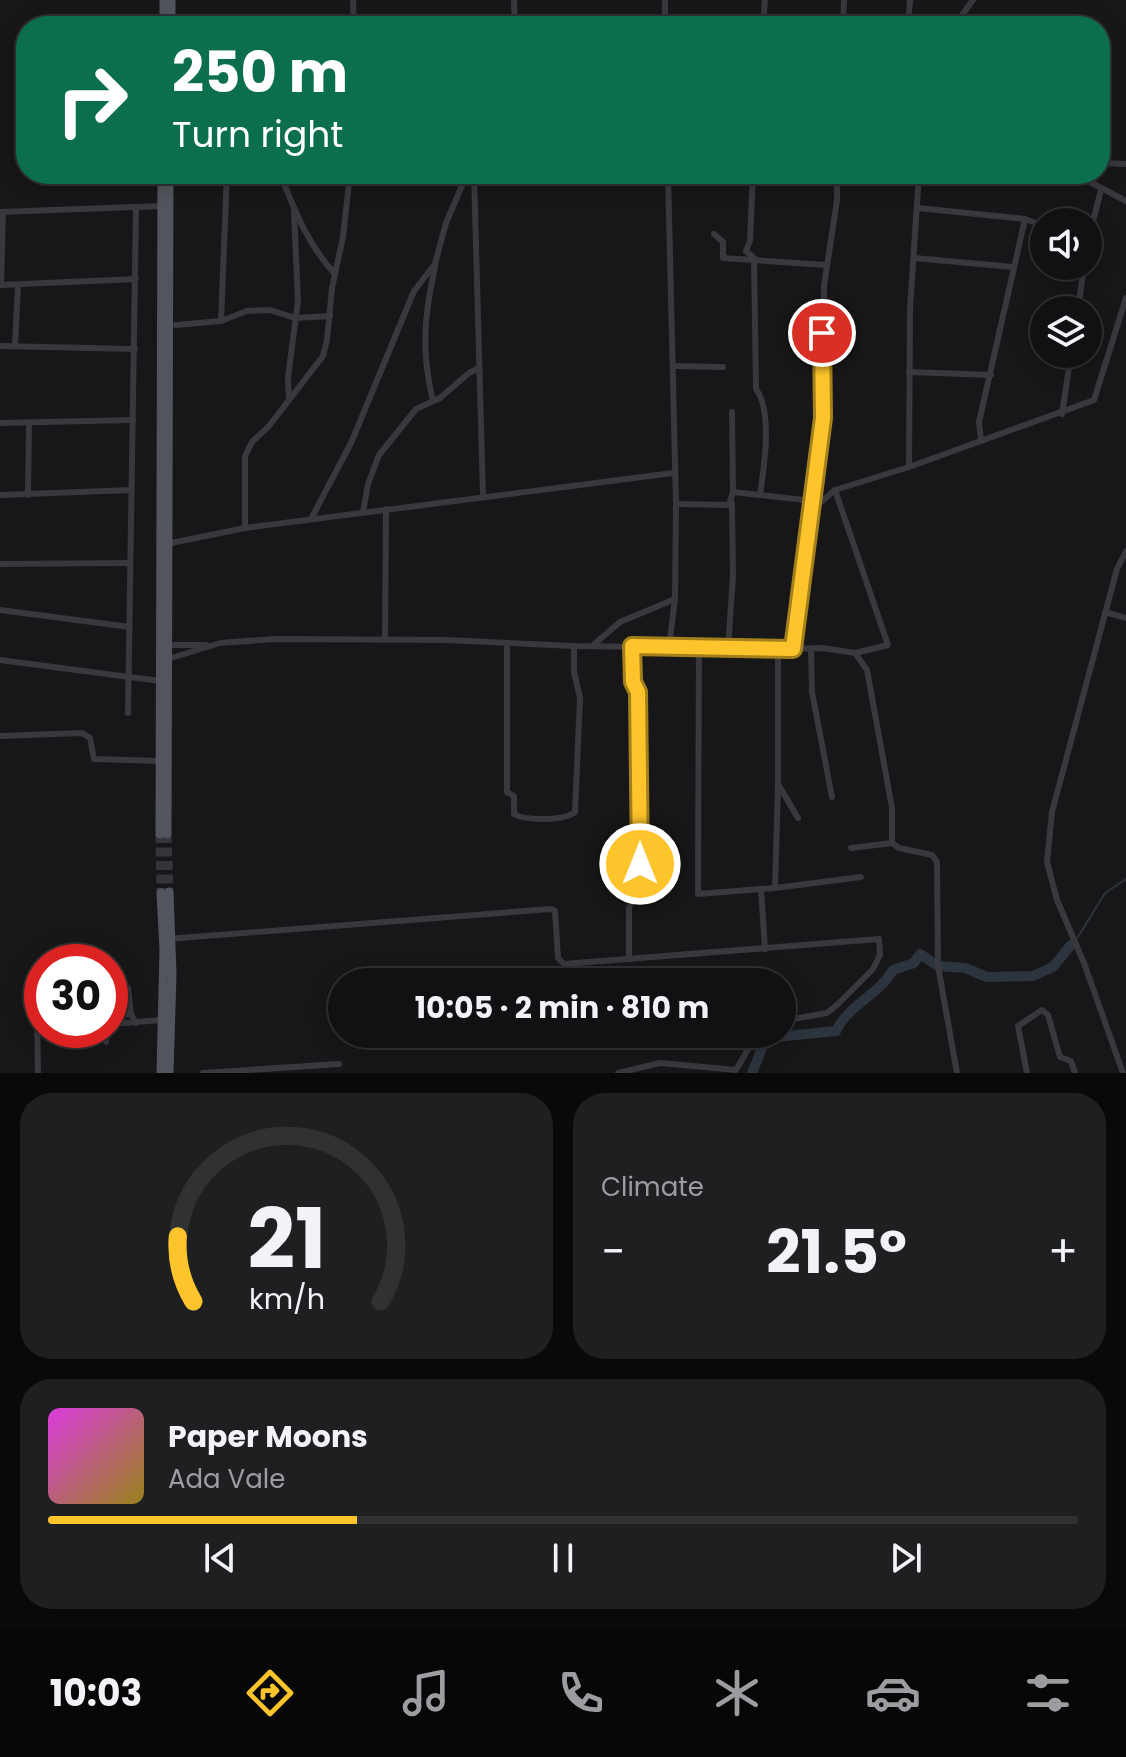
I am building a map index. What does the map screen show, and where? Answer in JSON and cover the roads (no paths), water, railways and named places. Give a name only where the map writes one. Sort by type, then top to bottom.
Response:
[{"type":"main road","points":[[162,184],[166,544]]},
{"type":"main road","points":[[164,645],[168,659],[164,834],[160,681],[164,645],[166,544],[169,184]]},
{"type":"main road","points":[[165,892],[169,1073]]},
{"type":"main road","points":[[161,1073],[167,939]]},
{"type":"street","points":[[221,321],[227,184]]},
{"type":"street","points":[[284,184],[294,212],[317,255],[335,274]]},
{"type":"street","points":[[245,528],[245,456],[252,442],[289,402],[323,356],[349,184]]},
{"type":"street","points":[[433,401],[426,372],[424,326],[446,223],[463,184]]},
{"type":"street","points":[[471,184],[483,496]]},
{"type":"street","points":[[668,184],[676,504],[675,599],[669,647]]},
{"type":"street","points":[[753,184],[750,241],[746,251],[754,258],[756,389],[763,399],[765,458],[760,495]]},
{"type":"street","points":[[793,649],[823,418],[822,333],[826,265],[837,184]]},
{"type":"street","points":[[909,467],[909,372],[919,184]]},
{"type":"street","points":[[1091,184],[1126,201]]},
{"type":"street","points":[[1096,208],[1101,190]]},
{"type":"street","points":[[136,279],[1,285],[2,212],[162,206]]},
{"type":"street","points":[[128,713],[136,207]]},
{"type":"street","points":[[918,208],[1030,221]]},
{"type":"street","points":[[289,402],[288,377],[298,301],[294,212]]},
{"type":"street","points":[[981,441],[979,422],[1025,219]]},
{"type":"street","points":[[714,234],[723,242],[723,258],[826,265]]},
{"type":"street","points":[[914,258],[1013,267]]},
{"type":"street","points":[[311,519],[351,443],[414,291],[435,264]]},
{"type":"street","points":[[15,346],[18,285]]},
{"type":"street","points":[[810,511],[835,490],[1062,414],[1094,400],[1126,299]]},
{"type":"street","points":[[176,325],[221,321],[258,310],[270,310],[295,318],[330,316]]},
{"type":"street","points":[[0,346],[135,349]]},
{"type":"street","points":[[673,366],[723,367]]},
{"type":"street","points":[[363,512],[368,484],[379,455],[416,409],[433,401],[479,368]]},
{"type":"street","points":[[1062,414],[1069,368]]},
{"type":"street","points":[[909,372],[991,375]]},
{"type":"street","points":[[728,648],[733,577],[732,412]]},
{"type":"street","points":[[0,423],[133,420]]},
{"type":"street","points":[[28,495],[29,423]]},
{"type":"street","points":[[166,544],[245,528],[673,473]]},
{"type":"street","points":[[0,501],[0,495],[131,490]]},
{"type":"street","points":[[164,645],[210,645],[247,640],[385,639],[574,646],[811,648],[855,653],[888,645],[835,490]]},
{"type":"street","points":[[733,492],[814,501]]},
{"type":"street","points":[[676,504],[732,503]]},
{"type":"street","points":[[385,639],[386,509]]},
{"type":"street","points":[[1123,1073],[1047,871],[1052,812],[1117,569],[1126,551]]},
{"type":"street","points":[[0,564],[130,563]]},
{"type":"street","points":[[591,646],[620,622],[675,599]]},
{"type":"street","points":[[0,610],[130,627]]},
{"type":"street","points":[[1105,612],[1126,618]]},
{"type":"street","points":[[507,643],[507,792],[514,796],[514,814],[523,818],[566,817],[575,812],[580,698],[574,672],[574,646]]},
{"type":"street","points":[[168,659],[210,645]]},
{"type":"street","points":[[629,959],[629,907],[640,892],[638,692],[633,682],[632,646]]},
{"type":"street","points":[[699,648],[698,894],[861,877]]},
{"type":"street","points":[[811,648],[812,692],[832,797]]},
{"type":"street","points":[[775,888],[778,649]]},
{"type":"street","points":[[855,653],[867,670],[873,695],[892,808],[892,843]]},
{"type":"street","points":[[0,660],[160,681]]},
{"type":"street","points":[[0,736],[82,733],[90,738],[94,759],[160,761]]},
{"type":"street","points":[[778,784],[798,818]]},
{"type":"street","points":[[851,848],[892,843],[899,848],[932,855],[937,862],[938,969],[957,1073]]},
{"type":"street","points":[[761,889],[765,949]]},
{"type":"street","points":[[167,939],[551,909],[555,911],[560,962],[879,939],[880,955],[873,969],[837,1005],[827,1013],[796,1019]]},
{"type":"street","points":[[128,988],[131,1014],[136,1023]]},
{"type":"street","points":[[1027,1073],[1018,1026],[1042,1010],[1048,1015],[1060,1057],[1071,1061],[1075,1073]]},
{"type":"street","points":[[128,1023],[163,1020]]},
{"type":"street","points":[[38,1048],[38,1073]]},
{"type":"street","points":[[618,1073],[660,1063],[736,1070],[749,1048]]},
{"type":"street","points":[[203,1073],[339,1064]]},
{"type":"waterway","points":[[1078,937],[1105,893],[1126,879]]},
{"type":"waterway","points":[[752,1073],[766,1038],[836,1031],[848,1014],[893,970],[914,963],[920,954],[938,966],[965,968],[987,977],[1033,976],[1053,967],[1071,945]]},
{"type":"tunnel","points":[[160,834],[161,893]]},
{"type":"tunnel","points":[[167,834],[169,892]]}]
